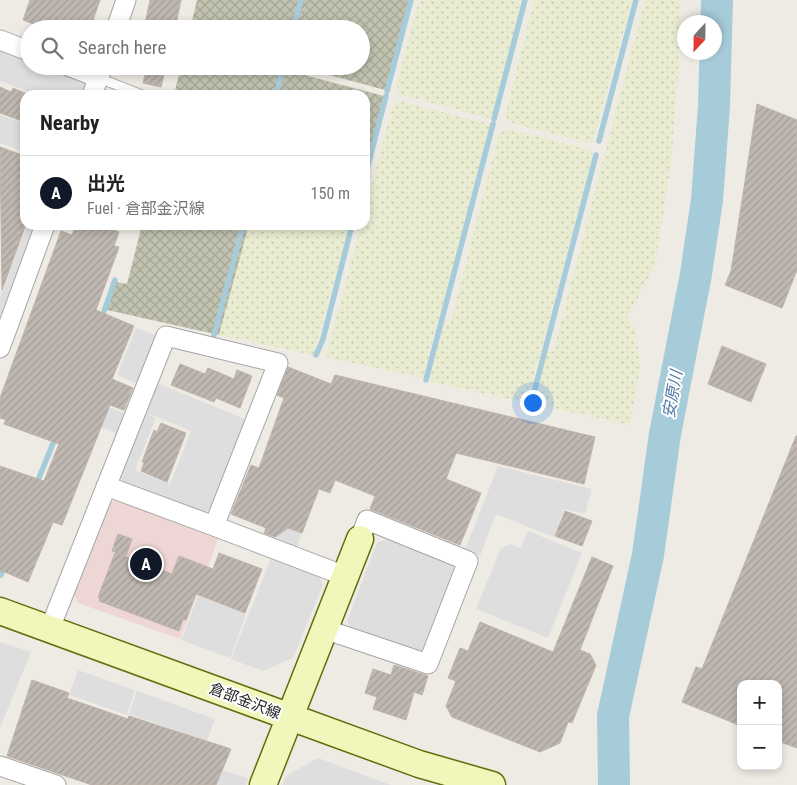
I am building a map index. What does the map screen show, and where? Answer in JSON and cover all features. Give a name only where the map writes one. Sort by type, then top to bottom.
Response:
[{"type":"main road","points":[[263,785],[360,539]]},
{"type":"main road","name":"倉部金沢線","points":[[0,611],[419,764],[492,785]]},
{"type":"street","points":[[119,20],[126,0]]},
{"type":"street","points":[[0,40],[20,48]]},
{"type":"street","points":[[0,348],[43,230]]},
{"type":"street","points":[[50,628],[166,336],[278,363],[214,526]]},
{"type":"street","points":[[106,486],[345,576]]},
{"type":"street","points":[[324,630],[428,664],[468,560],[367,520],[360,539]]},
{"type":"street","points":[[0,766],[56,785]]},
{"type":"lane","points":[[98,80],[127,90]]},
{"type":"shaded area","points":[[197,0],[409,0],[385,90],[329,75],[370,75],[370,20],[192,20]]},
{"type":"shaded area","points":[[419,0],[522,0],[491,119],[399,94],[397,83]]},
{"type":"shaded area","points":[[534,0],[632,0],[593,141],[590,143],[514,124],[505,116]]},
{"type":"shaded area","points":[[645,0],[681,0],[681,15],[677,15],[677,60],[679,62],[671,164],[655,266],[627,319],[636,330],[640,368],[630,425],[534,404],[547,351],[553,352]]},
{"type":"shaded area","points":[[0,49],[20,56],[20,75],[70,75],[83,80],[87,90],[24,90],[0,81]]},
{"type":"shaded area","points":[[179,75],[304,75],[361,90],[175,90]]},
{"type":"shaded area","points":[[370,92],[384,96],[370,148]]},
{"type":"shaded area","points":[[399,101],[490,124],[423,378],[326,357],[360,230],[370,230],[370,190],[392,108]]},
{"type":"shaded area","points":[[0,115],[20,122],[20,150],[0,143]]},
{"type":"shaded area","points":[[508,129],[590,150],[593,154],[527,403],[429,381],[444,323],[450,324],[499,134],[502,130]]},
{"type":"shaded area","points":[[25,230],[36,230],[5,316],[0,314],[0,298]]},
{"type":"shaded area","points":[[141,230],[248,230],[219,335],[107,310],[116,282],[127,284]]},
{"type":"shaded area","points":[[248,230],[349,230],[313,355],[219,335]]},
{"type":"shaded area","points":[[136,328],[157,336],[138,384],[117,375]]},
{"type":"shaded area","points":[[157,383],[247,420],[211,510],[201,514],[123,483],[120,475],[145,413],[156,418],[135,470],[170,484],[191,431],[145,412]]},
{"type":"shaded area","points":[[76,394],[126,414],[118,434],[68,414]]},
{"type":"shaded area","points":[[498,466],[592,489],[585,514],[564,509],[554,537],[496,514],[480,556],[465,550]]},
{"type":"shaded area","points":[[118,500],[219,537],[180,639],[78,603],[73,592],[108,503]]},
{"type":"shaded area","points":[[280,524],[302,533],[296,548],[274,540]]},
{"type":"shaded area","points":[[528,531],[582,553],[548,638],[476,609],[501,548],[510,544],[521,548]]},
{"type":"shaded area","points":[[389,538],[452,563],[456,574],[426,648],[416,652],[352,631],[347,621],[377,543]]},
{"type":"shaded area","points":[[272,556],[318,573],[323,585],[293,658],[263,671],[231,659]]},
{"type":"shaded area","points":[[198,596],[246,614],[230,658],[181,640]]},
{"type":"shaded area","points":[[0,642],[31,652],[0,728]]},
{"type":"shaded area","points":[[78,670],[135,690],[127,715],[69,695]]},
{"type":"shaded area","points":[[137,691],[215,719],[207,741],[129,714]]},
{"type":"shaded area","points":[[318,758],[391,785],[282,785],[286,776]]},
{"type":"shaded area","points":[[223,770],[248,778],[246,785],[217,785]]},
{"type":"building","points":[[30,0],[100,0],[93,20],[23,20]]},
{"type":"building","points":[[150,0],[181,0],[177,20],[146,20]]},
{"type":"building","points":[[145,75],[164,75],[161,87],[143,83]]},
{"type":"building","points":[[0,87],[11,92],[13,88],[20,91],[20,120],[0,113]]},
{"type":"building","points":[[757,104],[797,120],[797,270],[782,308],[725,285],[731,271]]},
{"type":"building","points":[[0,147],[20,154],[20,230],[24,230],[2,290]]},
{"type":"building","points":[[74,230],[116,230],[119,232],[114,246],[119,247],[96,310],[134,326],[112,379],[133,388],[124,410],[110,405],[62,525],[53,522],[28,582],[0,570],[0,466],[44,481],[59,444],[4,424],[6,420],[0,418],[0,398],[61,231],[72,235]]},
{"type":"building","points":[[722,346],[766,364],[751,402],[708,384]]},
{"type":"building","points":[[180,364],[205,374],[208,368],[234,379],[237,370],[252,376],[240,408],[216,398],[214,402],[171,385]]},
{"type":"building","points":[[288,367],[331,384],[335,375],[595,437],[584,484],[456,453],[446,479],[481,493],[460,545],[370,509],[375,496],[335,480],[330,493],[319,489],[302,533],[288,528],[275,537],[264,533],[266,528],[231,514],[251,465],[259,468],[284,398],[277,395]]},
{"type":"building","points":[[161,423],[186,433],[167,482],[141,471],[144,463],[142,462],[154,430],[157,432]]},
{"type":"building","points":[[797,436],[797,748],[782,742],[782,680],[737,680],[737,724],[682,702],[696,667],[702,669]]},
{"type":"building","points":[[565,511],[592,521],[582,546],[555,536]]},
{"type":"building","points":[[118,534],[132,539],[126,556],[112,551]]},
{"type":"building","points":[[115,553],[172,574],[179,556],[213,569],[219,553],[262,569],[245,613],[196,594],[186,620],[183,619],[179,631],[99,601],[100,597],[98,597]]},
{"type":"building","points":[[592,557],[613,566],[580,650],[590,654],[596,665],[572,723],[568,722],[560,743],[540,752],[452,717],[446,706],[456,681],[448,678],[460,648],[468,651],[480,622],[553,652]]},
{"type":"building","points":[[394,665],[428,676],[422,695],[414,692],[406,720],[373,709],[377,697],[365,693],[373,669],[391,675]]},
{"type":"building","points":[[32,680],[69,693],[67,698],[128,719],[129,716],[231,749],[216,785],[92,785],[7,756]]},
{"type":"waterway","points":[[295,20],[301,0]]},
{"type":"waterway","points":[[387,91],[411,0]]},
{"type":"waterway","points":[[494,119],[525,0]]},
{"type":"waterway","points":[[599,141],[636,0]]},
{"type":"waterway","name":"安原川","points":[[614,785],[613,716],[648,555],[665,434],[696,274],[707,200],[714,106],[717,0]]},
{"type":"waterway","points":[[277,90],[281,75]]},
{"type":"waterway","points":[[370,158],[386,96]]},
{"type":"waterway","points":[[426,380],[493,124]]},
{"type":"waterway","points":[[531,404],[596,155]]},
{"type":"waterway","points":[[213,339],[242,230]]},
{"type":"waterway","points":[[316,355],[323,339],[351,230]]},
{"type":"waterway","points":[[101,320],[115,280]]},
{"type":"waterway","points":[[36,485],[56,436]]},
{"type":"waterway","points":[[1,575],[5,564]]},
{"type":"place","name":"出光","points":[[146,564]]}]
